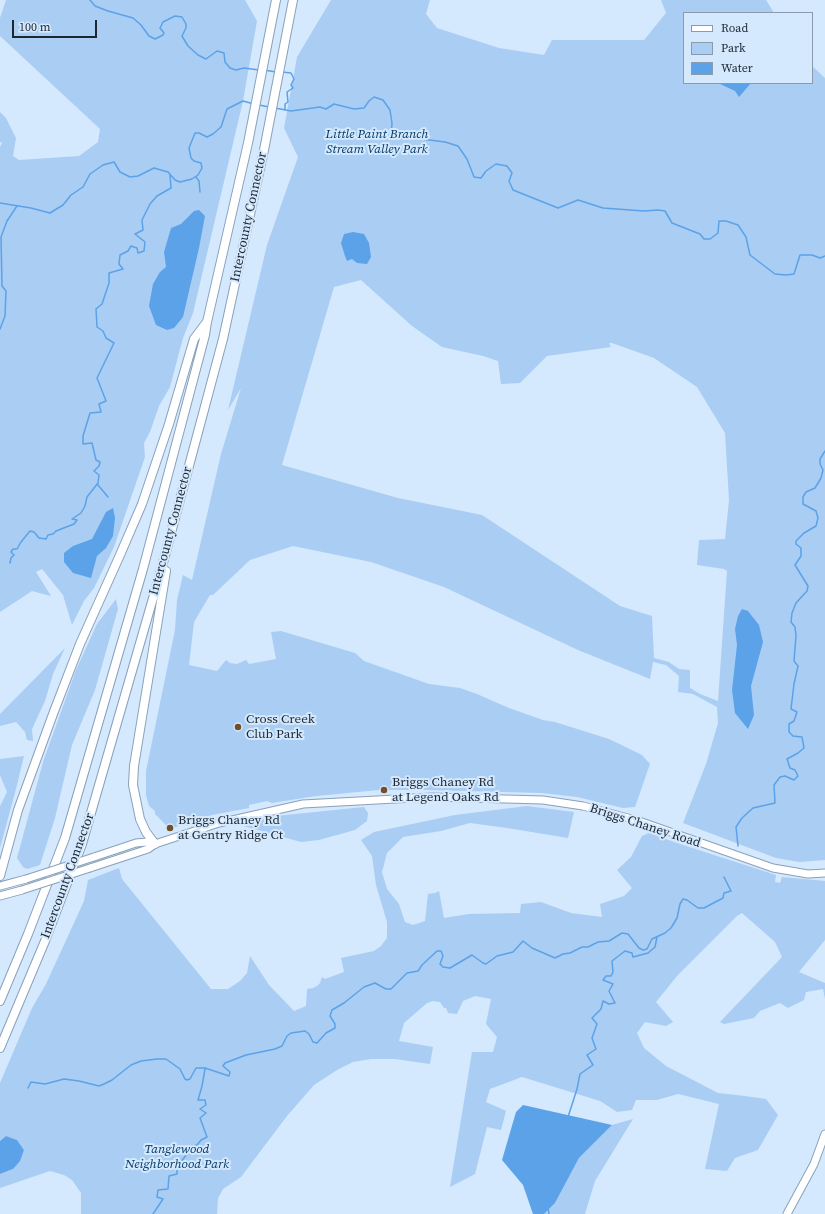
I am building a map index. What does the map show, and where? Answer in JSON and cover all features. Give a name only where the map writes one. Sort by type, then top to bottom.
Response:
[{"type":"highway","name":"Intercounty Connector","points":[[0,1002],[65,838],[143,569],[205,335],[248,143],[276,0]]},
{"type":"highway","name":"Intercounty Connector","points":[[0,1048],[45,941],[82,844],[173,524],[223,339],[264,150],[293,2]]},
{"type":"highway","points":[[0,876],[18,810],[53,714],[80,644],[142,504],[169,424],[194,339],[207,322]]},
{"type":"highway","points":[[156,844],[146,832],[140,819],[133,786],[134,766],[173,524]]},
{"type":"main road","name":"Briggs Chaney Road","points":[[0,896],[148,849],[156,844],[219,823],[303,804],[432,796],[543,800],[582,806],[639,821],[773,868],[808,874],[825,873]]},
{"type":"main road","name":"Briggs Chaney Road","points":[[0,886],[136,843],[146,842],[156,844]]},
{"type":"main road","points":[[787,1214],[814,1164],[825,1134]]},
{"type":"green space","points":[[6,0],[245,0],[257,21],[243,101],[193,313],[183,338],[170,387],[159,406],[150,432],[144,443],[145,457],[114,547],[94,588],[84,601],[72,625],[63,595],[42,569],[36,572],[51,596],[32,591],[0,612],[0,147],[2,143],[0,142],[0,112],[6,118],[16,138],[13,156],[19,160],[79,156],[98,142],[100,129],[0,36],[0,18]]},
{"type":"green space","name":"Little Paint Branch Stream Valley Park","points":[[331,0],[430,0],[426,14],[437,28],[499,48],[544,55],[552,40],[644,40],[666,13],[661,0],[766,0],[773,12],[683,12],[683,84],[813,84],[813,67],[825,78],[825,860],[799,862],[776,858],[683,823],[706,764],[718,723],[717,707],[693,694],[678,692],[679,676],[666,665],[653,662],[650,679],[578,650],[444,587],[371,562],[293,546],[250,560],[213,595],[210,595],[194,622],[189,665],[217,671],[226,660],[230,663],[237,664],[246,660],[249,664],[276,659],[271,632],[281,631],[355,653],[364,661],[429,684],[460,688],[543,720],[555,722],[609,739],[642,755],[650,764],[635,807],[623,808],[577,797],[542,793],[379,790],[316,796],[272,803],[267,801],[249,805],[249,808],[212,815],[170,829],[149,806],[146,795],[146,771],[175,630],[177,600],[183,575],[192,580],[221,454],[241,388],[228,410],[267,245],[298,157],[284,128],[297,57]],"holes":[[[361,280],[412,326],[442,347],[483,356],[498,361],[501,384],[520,383],[547,356],[611,347],[609,343],[612,343],[654,358],[697,387],[725,433],[729,500],[725,539],[699,540],[697,565],[724,569],[727,571],[718,701],[700,694],[690,688],[690,670],[679,669],[669,662],[654,658],[652,616],[620,606],[482,515],[398,498],[282,465],[334,287]]]},
{"type":"green space","points":[[116,599],[118,609],[95,690],[72,745],[55,818],[40,865],[27,869],[23,867],[17,858],[43,762],[76,670],[97,624]]},
{"type":"green space","points":[[65,648],[53,674],[45,701],[32,729],[33,741],[27,740],[25,732],[16,722],[0,726],[0,714]]},
{"type":"green space","points":[[24,756],[0,848],[0,806],[7,792],[0,775],[0,759]]},
{"type":"green space","name":"Tanglewood Neighborhood Park","points":[[527,806],[574,812],[568,838],[470,823],[441,831],[403,837],[387,853],[382,872],[387,889],[399,904],[405,922],[413,925],[425,921],[428,894],[439,891],[444,918],[469,914],[520,913],[521,904],[541,902],[571,913],[602,917],[600,904],[624,896],[632,888],[617,870],[631,857],[642,836],[649,833],[776,875],[775,882],[780,883],[782,877],[825,881],[825,940],[799,972],[825,983],[825,999],[823,989],[806,992],[804,1000],[788,1008],[780,1003],[760,1011],[754,1018],[724,1024],[720,1022],[782,957],[775,942],[742,913],[737,916],[677,976],[656,1002],[673,1022],[666,1026],[645,1022],[637,1033],[644,1048],[666,1066],[718,1093],[766,1099],[778,1115],[758,1150],[735,1158],[727,1171],[705,1169],[719,1104],[678,1094],[657,1100],[636,1100],[632,1110],[617,1112],[600,1101],[522,1077],[490,1089],[486,1102],[506,1111],[501,1130],[487,1127],[475,1174],[450,1187],[472,1052],[493,1052],[497,1037],[486,1024],[491,999],[475,996],[463,1001],[457,1014],[448,1013],[446,1008],[444,1008],[440,1002],[433,1001],[427,1003],[404,1023],[399,1041],[433,1047],[430,1064],[395,1059],[371,1059],[353,1062],[337,1070],[314,1085],[287,1116],[241,1177],[223,1189],[218,1198],[217,1214],[81,1214],[81,1193],[72,1180],[64,1175],[50,1171],[0,1188],[0,1174],[13,1169],[24,1150],[17,1140],[6,1136],[0,1141],[0,1083],[32,1008],[46,984],[84,901],[88,880],[119,868],[122,879],[211,989],[228,989],[240,981],[247,973],[250,956],[269,985],[294,1011],[306,1006],[307,989],[317,986],[322,977],[325,979],[344,972],[341,958],[374,951],[381,946],[387,938],[387,922],[376,885],[372,856],[361,840],[374,832],[455,815]]},
{"type":"green space","points":[[364,807],[368,813],[367,821],[355,830],[319,840],[301,842],[240,825],[276,816]]},
{"type":"green space","points":[[633,1119],[595,1181],[585,1214],[544,1214],[555,1203],[579,1158],[612,1125]]},
{"type":"water","points":[[720,84],[750,84],[739,97],[735,91]]},
{"type":"water","points":[[199,210],[205,216],[183,317],[174,328],[167,330],[156,325],[149,306],[153,284],[160,272],[166,267],[164,252],[171,228],[181,224],[194,211]]},
{"type":"water","points":[[353,232],[364,234],[369,243],[371,257],[367,264],[357,263],[352,259],[347,261],[341,243],[344,234]]},
{"type":"water","points":[[113,508],[115,518],[113,536],[106,548],[97,556],[91,578],[73,573],[64,562],[64,553],[73,546],[92,539],[106,512]]},
{"type":"water","points":[[742,609],[748,611],[759,625],[763,642],[751,686],[754,715],[748,729],[735,713],[732,690],[737,645],[735,629],[738,616]]},
{"type":"water","points":[[523,1105],[612,1125],[579,1158],[555,1203],[544,1214],[533,1214],[523,1185],[502,1160],[516,1112]]},
{"type":"water","points":[[6,1136],[17,1140],[24,1150],[20,1161],[13,1169],[0,1174],[0,1141]]},
{"type":"waterway","points":[[90,0],[95,6],[133,18],[141,25],[149,36],[155,39],[164,33],[160,28],[163,22],[175,16],[182,17],[186,24],[186,28],[182,36],[188,46],[198,55],[206,59],[217,51],[224,53],[225,62],[230,68],[236,70],[244,68],[259,70]]},
{"type":"waterway","points":[[264,70],[276,72]]},
{"type":"waterway","points":[[282,72],[291,73],[294,79],[291,85],[293,88],[287,92],[288,102],[285,104],[285,110]]},
{"type":"waterway","points":[[275,108],[291,111],[320,107],[326,109],[334,104],[354,109],[364,108],[374,97],[383,100],[390,110],[392,123],[391,135],[402,139],[414,138],[445,142],[458,146],[467,159],[474,177],[481,178],[486,171],[496,164],[507,166],[512,173],[509,181],[513,190],[558,208],[578,200],[603,208],[665,211],[672,223],[700,234],[704,239],[710,239],[718,233],[719,221],[726,221],[738,225],[746,237],[750,255],[775,274],[794,274],[800,255],[812,255],[820,258],[825,256]]},
{"type":"waterway","points":[[0,203],[50,213],[63,205],[71,195],[83,187],[90,174],[103,165],[114,162],[120,172],[130,177],[138,176],[154,168],[168,172],[175,180],[180,182],[192,179],[198,175],[202,168],[201,163],[194,161],[191,158],[189,148],[195,133],[199,133],[207,137],[221,127],[227,109],[243,101],[254,104]]},
{"type":"waterway","points":[[259,105],[269,107]]},
{"type":"waterway","points":[[10,563],[11,558],[14,555],[11,552],[13,549],[17,549],[30,531],[34,532],[39,538],[46,539],[48,535],[74,524],[77,520],[72,519],[81,513],[85,506],[87,497],[98,483],[99,475],[94,471],[99,466],[100,462],[96,460],[92,443],[83,444],[83,436],[90,413],[101,412],[99,404],[106,401],[97,378],[114,343],[106,338],[103,331],[97,327],[96,309],[102,304],[109,283],[109,273],[123,269],[119,264],[120,255],[128,251],[131,246],[137,248],[138,253],[144,251],[145,242],[135,234],[143,230],[142,220],[150,204],[157,196],[171,188],[170,175]]},
{"type":"waterway","points":[[196,177],[199,181],[200,192]]},
{"type":"waterway","points":[[0,329],[5,316],[6,291],[2,286],[1,237],[7,221],[17,206]]},
{"type":"waterway","points":[[738,846],[736,827],[742,818],[753,808],[775,803],[774,785],[780,777],[785,776],[794,780],[798,776],[795,770],[790,768],[787,759],[804,748],[802,737],[793,736],[789,732],[789,724],[794,721],[797,712],[791,709],[798,666],[794,661],[796,636],[795,627],[791,622],[792,613],[796,603],[807,591],[808,586],[795,565],[801,556],[801,548],[796,544],[796,541],[804,533],[816,526],[818,518],[816,511],[803,504],[803,497],[806,492],[815,488],[821,478],[823,470],[820,464],[820,459],[825,451]]},
{"type":"waterway","points":[[98,485],[108,497]]},
{"type":"waterway","points":[[28,1088],[31,1082],[45,1084],[64,1079],[99,1086],[112,1080],[131,1065],[141,1061],[157,1059],[166,1059],[180,1069],[187,1080],[190,1079],[196,1068],[205,1068],[229,1076],[230,1072],[223,1066],[225,1063],[246,1055],[275,1049],[282,1046],[287,1036],[291,1033],[305,1031],[309,1034],[313,1042],[317,1043],[326,1033],[335,1028],[335,1024],[330,1016],[332,1010],[344,1003],[364,987],[375,983],[386,989],[391,989],[407,973],[418,971],[422,965],[437,951],[441,951],[443,956],[440,964],[443,967],[450,968],[472,955],[486,964],[497,956],[513,952],[523,941],[532,948],[555,958],[582,947],[588,947],[598,942],[609,941],[622,933],[628,934],[639,948],[643,950],[647,949],[652,939],[665,933],[671,928],[677,918],[680,904],[683,899],[687,900],[698,908],[704,908],[723,898],[724,893],[731,891],[724,877]]},
{"type":"waterway","points":[[568,1117],[580,1074],[593,1065],[587,1055],[596,1049],[592,1038],[597,1024],[592,1018],[601,1009],[603,1001],[609,1004],[615,1003],[609,991],[613,984],[603,980],[606,976],[611,976],[613,972],[612,961],[625,951],[632,953],[633,957],[648,953],[655,947],[657,937]]},
{"type":"waterway","points":[[153,1214],[163,1199],[157,1197],[158,1190],[168,1189],[169,1176],[177,1174],[177,1167],[187,1154],[188,1147],[197,1145],[201,1140],[207,1137],[200,1118],[206,1113],[200,1109],[206,1105],[205,1100],[198,1100],[205,1069]]},
{"type":"waterway","points":[[548,1208],[549,1214]]},
{"type":"place","name":"Cross Creek Club Park","points":[[238,727]]},
{"type":"place","name":"Briggs Chaney Rd at Legend Oaks Rd","points":[[384,790]]},
{"type":"place","name":"Briggs Chaney Rd at Gentry Ridge Ct","points":[[170,828]]}]
